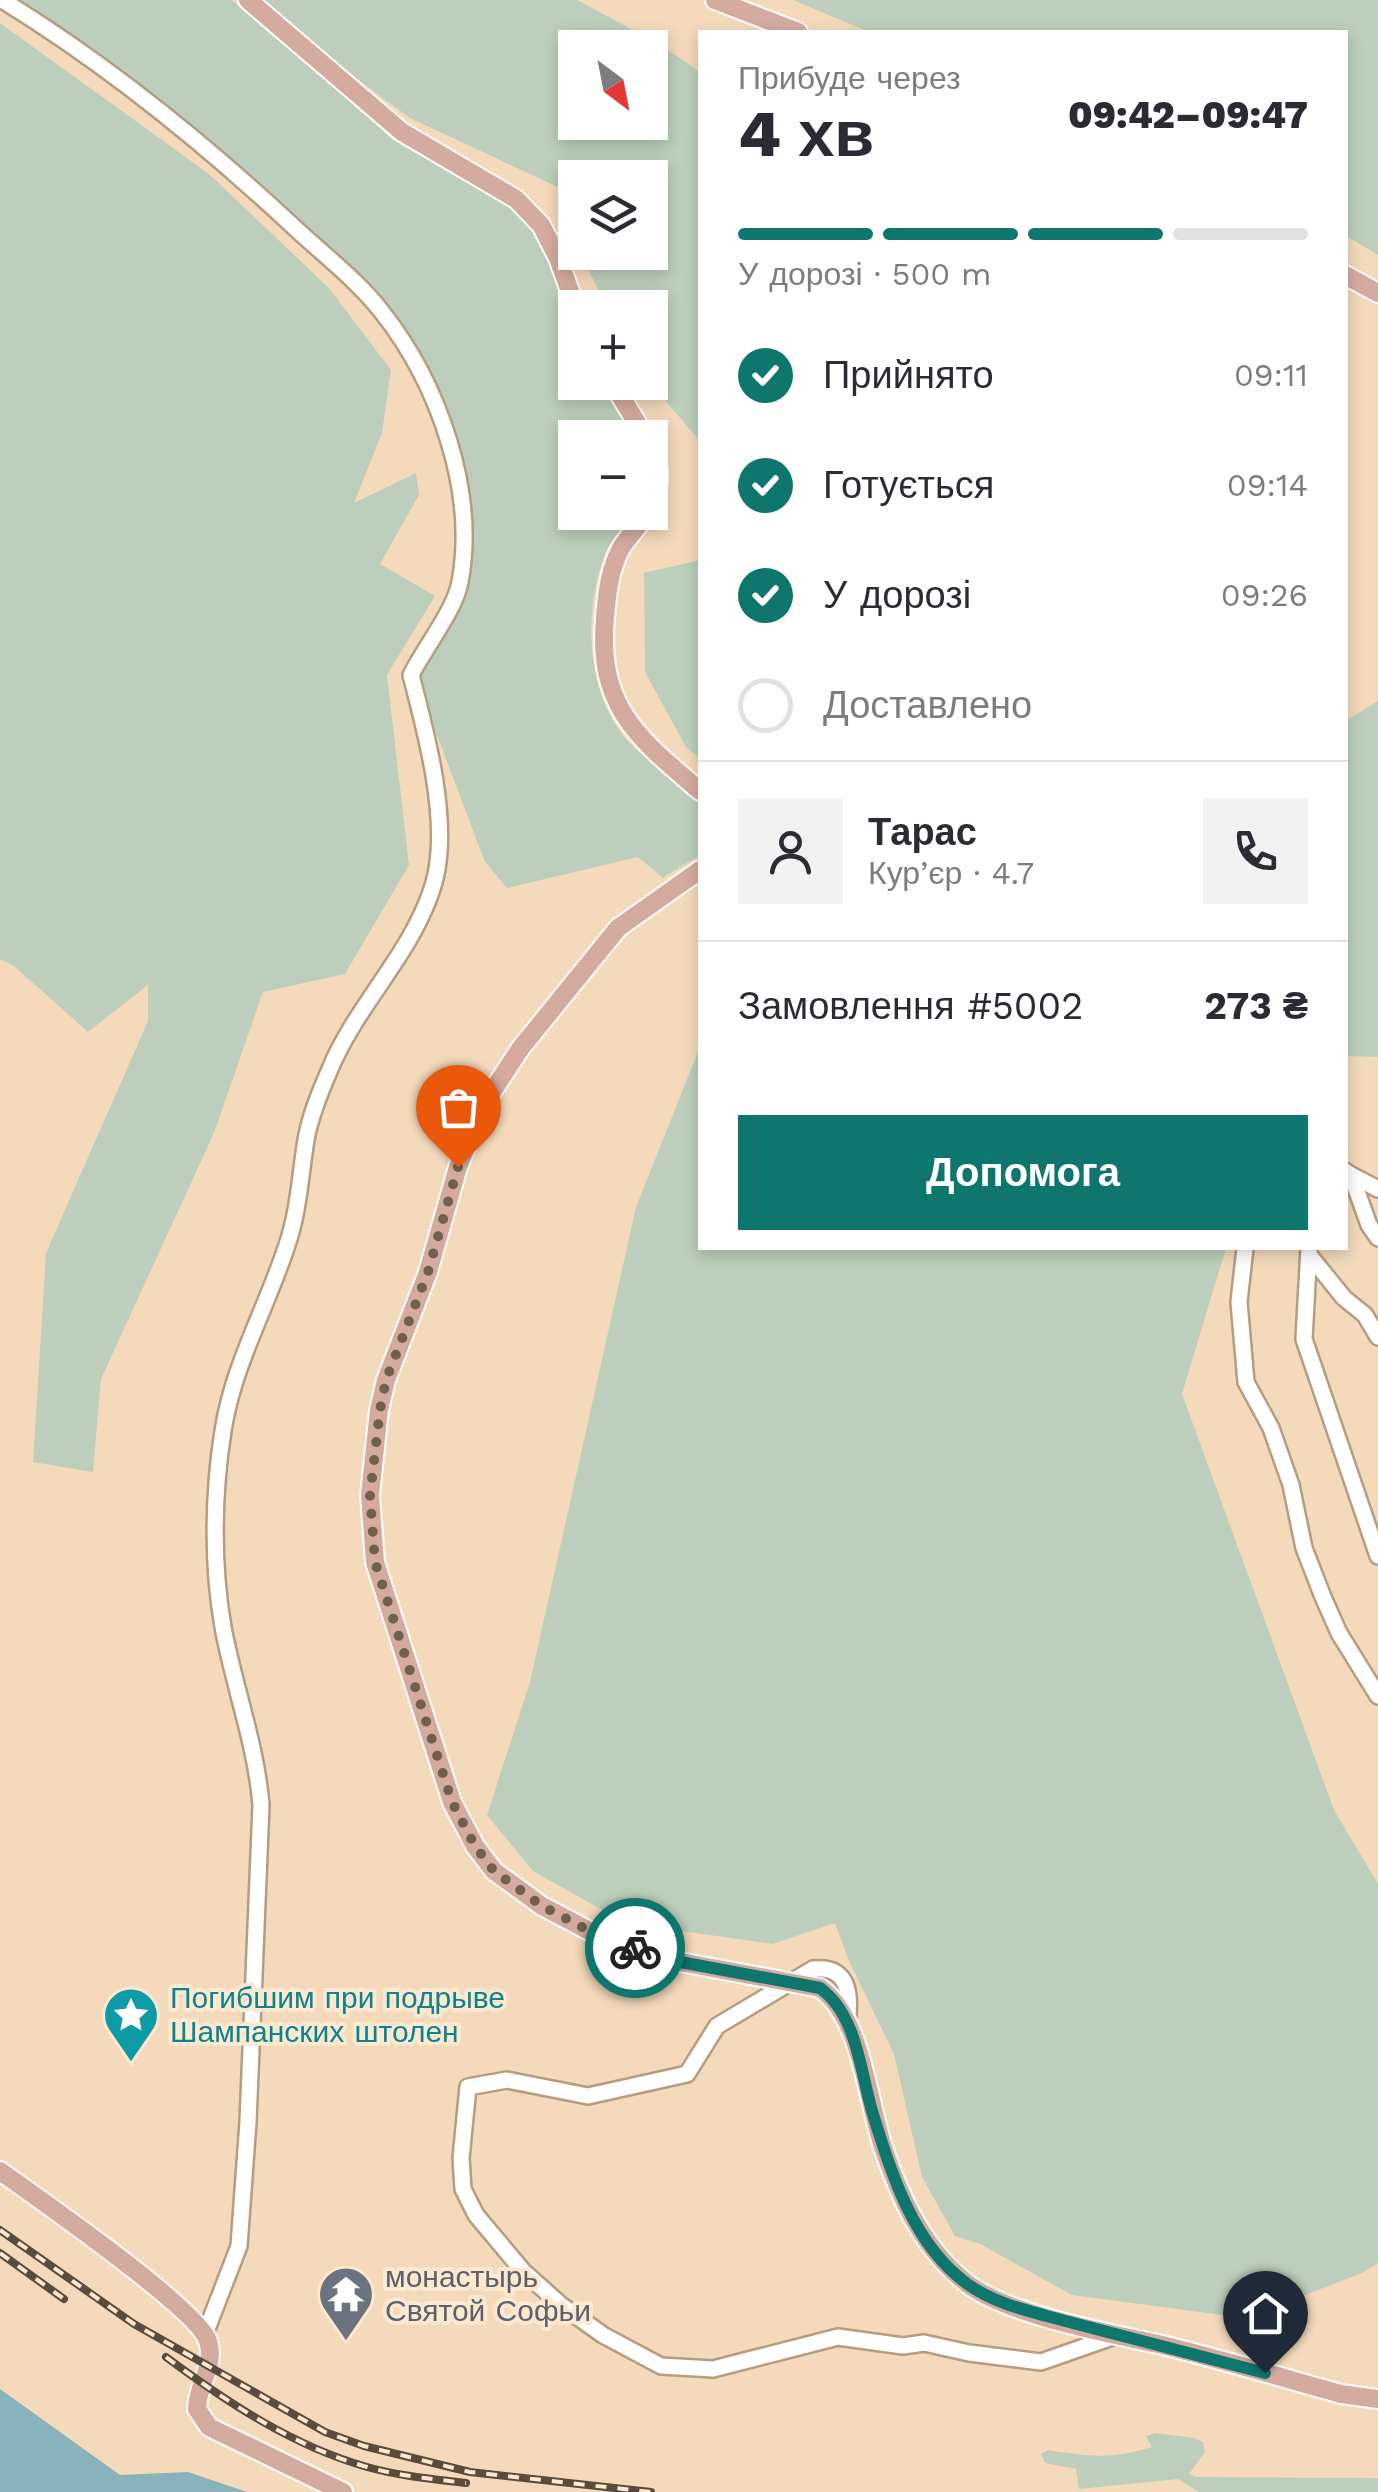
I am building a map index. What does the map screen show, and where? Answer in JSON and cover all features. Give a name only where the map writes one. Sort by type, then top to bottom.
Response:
[{"type":"main road","points":[[248,0],[402,132],[516,199],[542,225],[570,290]]},
{"type":"main road","points":[[715,0],[793,30]]},
{"type":"main road","points":[[1348,277],[1378,294]]},
{"type":"main road","points":[[634,530],[608,580],[603,635],[609,690],[627,720],[656,754],[698,789]]},
{"type":"main road","points":[[698,871],[618,928],[520,1049],[492,1092],[458,1167],[428,1272],[386,1380],[370,1495],[375,1562],[452,1802],[475,1846],[494,1871],[542,1906],[599,1936],[675,1961],[820,1988],[832,1996],[847,2024],[898,2188],[914,2222],[941,2260],[966,2284],[992,2298],[1118,2335],[1342,2394],[1378,2399]]},
{"type":"main road","points":[[0,2171],[150,2284],[205,2334],[210,2356],[197,2399],[202,2420],[217,2433],[344,2492]]},
{"type":"street","points":[[2,0],[120,78],[221,159],[382,312],[418,370],[447,434],[464,494],[460,584],[448,614],[411,675],[440,828],[437,872],[411,935],[332,1062],[318,1096],[306,1136],[300,1196],[287,1245],[240,1367],[222,1434],[215,1553],[217,1588],[237,1690],[258,1769],[260,1805],[248,2122],[238,2246],[205,2334]]},
{"type":"street","points":[[1348,1173],[1378,1189]]},
{"type":"street","points":[[1348,1173],[1368,1225],[1378,1238]]},
{"type":"street","points":[[1244,1250],[1239,1302],[1246,1382],[1281,1456],[1304,1548],[1323,1597],[1339,1633],[1378,1696]]},
{"type":"street","points":[[1309,1252],[1344,1298],[1366,1315],[1378,1338]]},
{"type":"street","points":[[1309,1252],[1304,1339],[1378,1556]]},
{"type":"street","points":[[784,1980],[718,2026],[687,2074],[588,2096],[507,2080],[468,2087],[461,2158],[463,2189],[476,2215],[523,2272],[602,2335],[661,2366],[713,2368],[838,2338],[903,2346],[924,2343],[1041,2362],[1118,2335]]},
{"type":"green space","points":[[15,0],[231,0],[258,19],[393,140],[512,208],[532,229],[560,290],[558,400],[611,400],[624,420],[558,420],[558,530],[621,530],[610,545],[593,600],[591,627],[598,682],[620,731],[637,750],[698,793],[698,856],[663,878],[638,857],[507,888],[485,862],[416,680],[432,645],[460,608],[471,556],[470,511],[462,467],[448,424],[405,343],[342,262],[151,96]]},
{"type":"green space","points":[[249,0],[577,0],[633,30],[558,30],[558,140],[668,140],[668,50],[698,71],[698,439],[665,400],[668,400],[668,290],[598,290],[588,270],[668,270],[668,160],[558,160],[558,187],[410,118]]},
{"type":"green space","points":[[793,0],[1378,0],[1378,255],[1348,237],[1348,30],[864,30]]},
{"type":"green space","points":[[0,23],[209,174],[329,288],[391,370],[382,433],[354,503],[416,473],[419,495],[380,564],[435,596],[387,675],[409,865],[345,974],[263,992],[214,1133],[101,1379],[93,1472],[33,1462],[46,1253],[148,1021],[148,985],[88,1032],[14,966],[0,959]]},
{"type":"green space","points":[[698,560],[698,756],[686,747],[645,672],[644,573]]},
{"type":"green space","points":[[1378,701],[1378,1057],[1348,1056],[1348,719]]},
{"type":"green space","points":[[698,1052],[698,1250],[1225,1250],[1182,1394],[1334,1810],[1378,1884],[1378,2263],[1362,2273],[1245,2318],[1072,2295],[980,2244],[955,2236],[922,2177],[894,2054],[835,1923],[773,1944],[625,1923],[533,1871],[487,1815],[530,1682],[636,1207]]},
{"type":"green space","points":[[1155,2433],[1203,2442],[1205,2452],[1189,2474],[1196,2477],[1378,2478],[1378,2492],[1199,2492],[1178,2479],[1079,2489],[1076,2469],[1045,2463],[1041,2454],[1048,2450],[1124,2454],[1152,2447],[1146,2436]]},
{"type":"water","points":[[0,2389],[120,2475],[188,2472],[247,2492],[0,2492]]},
{"type":"railway","points":[[0,2230],[134,2324],[325,2432],[364,2446],[470,2472],[651,2492]]},
{"type":"railway","points":[[0,2253],[64,2299]]},
{"type":"railway","points":[[166,2357],[237,2406],[313,2447],[379,2470],[466,2483]]},
{"type":"way so far","points":[[458,1167],[428,1272],[386,1380],[370,1495],[375,1562],[452,1802],[475,1846],[494,1871],[519,1892],[599,1936],[635,1948]]},
{"type":"place","name":"Погибшим при подрыве Шампанских штолен","points":[[131,2064]]},
{"type":"place","name":"монастырь Святой Софьи","points":[[346,2343]]},
{"type":"route","points":[[635,1948],[675,1961],[820,1988],[832,1996],[860,2058],[867,2093],[898,2188],[914,2222],[941,2260],[966,2284],[1028,2310],[1265,2373]]}]
